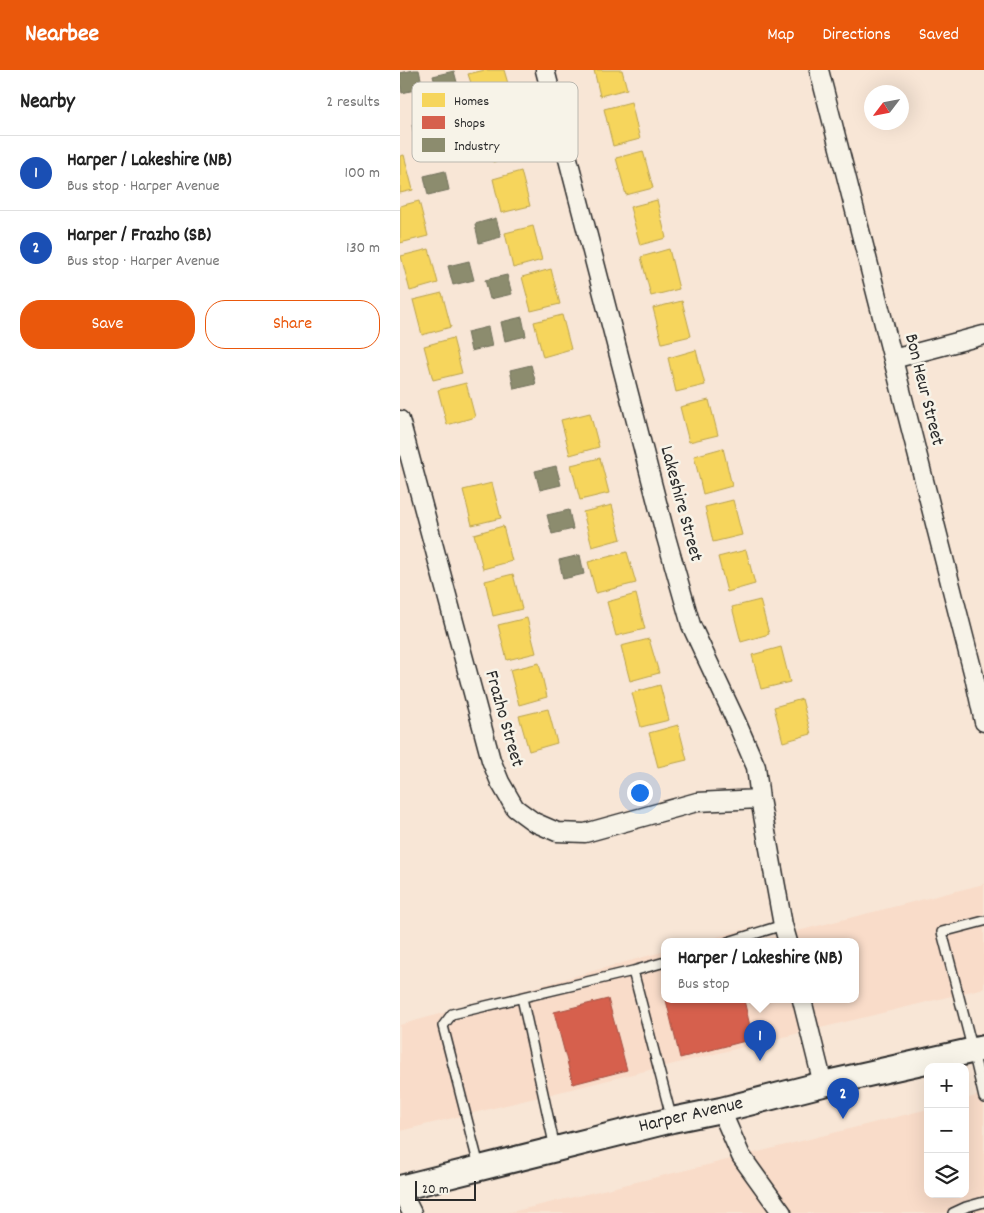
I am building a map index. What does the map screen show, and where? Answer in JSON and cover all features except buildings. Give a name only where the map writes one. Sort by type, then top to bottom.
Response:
[{"type":"main road","name":"Harper Avenue","points":[[400,1189],[672,1120],[721,1110],[823,1084],[979,1050]]},
{"type":"street","name":"Bon Heur Street","points":[[819,70],[893,359],[979,674],[984,722]]},
{"type":"street","name":"Lakeshire Street","points":[[569,162],[691,625],[756,767],[760,799],[787,938]]},
{"type":"street","points":[[893,359],[984,335]]},
{"type":"street","name":"Frazho Street","points":[[400,420],[491,760],[500,782],[515,808],[534,822],[557,832],[585,833],[697,802],[760,799]]},
{"type":"street","points":[[803,1003],[823,1084]]},
{"type":"street","points":[[721,1110],[741,1156],[782,1213]]},
{"type":"street","points":[[400,1189],[412,1213]]},
{"type":"lane","points":[[984,921],[942,932],[979,1050],[984,1098]]},
{"type":"lane","points":[[741,938],[783,925]]},
{"type":"lane","points":[[479,1168],[443,1026],[452,1014],[633,972],[661,963]]},
{"type":"lane","points":[[633,972],[672,1120]]},
{"type":"lane","points":[[522,998],[556,1148]]},
{"type":"lane","points":[[953,1213],[984,1202]]},
{"type":"shaded area","points":[[984,884],[984,988],[400,1131],[400,1025],[661,952],[661,1003],[859,1003],[859,938],[770,938]]},
{"type":"shaded area","points":[[753,927],[757,938],[713,938]]},
{"type":"shaded area","points":[[984,1094],[984,1213],[507,1213],[924,1110],[924,1198],[969,1198],[969,1098]]},
{"type":"place","name":"Harper / Lakeshire (NB)","points":[[760,1061]]},
{"type":"place","name":"Harper / Frazho (SB)","points":[[843,1119]]}]
